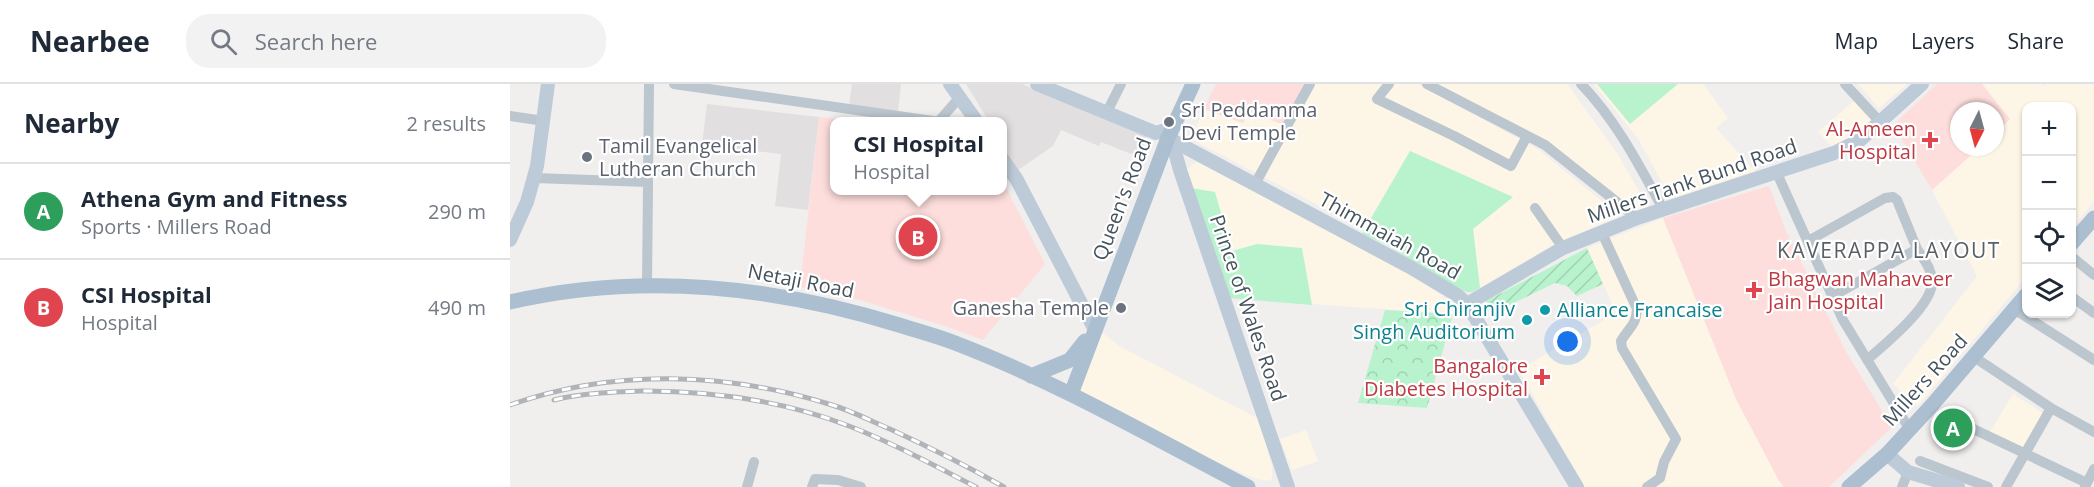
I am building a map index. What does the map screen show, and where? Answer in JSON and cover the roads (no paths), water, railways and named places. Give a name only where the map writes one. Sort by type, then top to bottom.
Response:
[{"type":"main road","name":"Queen's Road","points":[[1071,394],[1193,84]]},
{"type":"main road","points":[[2076,240],[2091,228]]},
{"type":"main road","name":"Netaji Road","points":[[510,302],[554,293],[647,286],[706,286],[760,292],[818,303],[954,342],[1071,394],[1248,487]]},
{"type":"main road","name":"Millers Road","points":[[1850,487],[1910,430],[2022,300]]},
{"type":"main road","name":"Queen's Road","points":[[1031,376],[1070,360],[1095,330]]},
{"type":"street","points":[[510,240],[527,202],[534,177],[548,84]]},
{"type":"street","points":[[647,286],[649,84]]},
{"type":"street","points":[[675,84],[911,117]]},
{"type":"street","points":[[1037,84],[1156,133],[1171,135]]},
{"type":"street","points":[[1107,112],[1121,84]]},
{"type":"street","points":[[1255,184],[1310,84]]},
{"type":"street","points":[[1389,84],[1377,99],[1511,165],[1527,136]]},
{"type":"street","points":[[1427,84],[1545,145],[1637,218]]},
{"type":"street","points":[[1581,84],[1598,102],[1630,150],[1663,208]]},
{"type":"street","points":[[1845,84],[1881,123]]},
{"type":"street","name":"Millers Tank Bund Road","points":[[1467,304],[1563,249],[1637,218],[1834,153],[1860,140],[1922,84]]},
{"type":"street","points":[[942,117],[954,88]]},
{"type":"street","points":[[954,88],[974,117]]},
{"type":"street","points":[[510,116],[544,121]]},
{"type":"street","name":"Thimmaiah Road","points":[[1171,135],[1457,295],[1467,304],[1576,487]]},
{"type":"street","name":"Prince of Wales Road","points":[[1171,135],[1181,172],[1288,487]]},
{"type":"street","points":[[1007,166],[1022,190],[1095,330]]},
{"type":"street","points":[[1776,171],[1843,320],[1910,430]]},
{"type":"street","points":[[534,177],[648,182]]},
{"type":"street","points":[[1808,241],[1885,198],[1893,197],[1897,200],[1917,249],[1931,271],[1932,284],[1926,300],[1914,315],[1867,360]]},
{"type":"street","points":[[1535,208],[1563,249]]},
{"type":"street","points":[[1602,233],[1637,309],[1636,319],[1621,341],[1622,348],[1676,439],[1660,478],[1647,487]]},
{"type":"street","points":[[1833,296],[1917,249]]},
{"type":"street","points":[[2076,260],[2094,275]]},
{"type":"street","points":[[2076,300],[2094,313]]},
{"type":"street","points":[[2014,309],[2094,360]]},
{"type":"street","points":[[1974,357],[2051,408],[2094,432]]},
{"type":"street","points":[[2006,487],[2051,408]]},
{"type":"street","points":[[1948,417],[2086,485],[2094,469]]},
{"type":"street","points":[[1887,454],[1907,483],[1958,487]]},
{"type":"street","points":[[1920,461],[1988,487]]},
{"type":"street","points":[[747,487],[754,462]]},
{"type":"street","points":[[812,487],[815,479],[838,480],[861,487]]},
{"type":"railway","points":[[510,405],[549,393],[630,380],[671,379],[752,386],[792,394],[847,410],[933,450],[1004,487]]},
{"type":"railway","points":[[554,400],[610,392],[670,391],[722,395],[774,404],[849,426],[914,455],[976,487]]},
{"type":"place","name":"Sri Peddamma Devi Temple","points":[[1169,122]]},
{"type":"place","name":"Al-Ameen Hospital","points":[[1930,140]]},
{"type":"place","name":"Tamil Evangelical Lutheran Church","points":[[587,157]]},
{"type":"place","name":"CSI Hospital","points":[[918,237]]},
{"type":"place","name":"Bhagwan Mahaveer Jain Hospital","points":[[1754,290]]},
{"type":"place","name":"Ganesha Temple","points":[[1121,308]]},
{"type":"place","name":"Alliance Francaise","points":[[1545,310]]},
{"type":"place","name":"Sri Chiranjiv Singh Auditorium","points":[[1527,320]]},
{"type":"place","name":"Bangalore Diabetes Hospital","points":[[1542,377]]},
{"type":"place","name":"Athena Gym and Fitness","points":[[1953,428]]},
{"type":"district","name":"KAVERAPPA LAYOUT","points":[[1889,251]]}]
